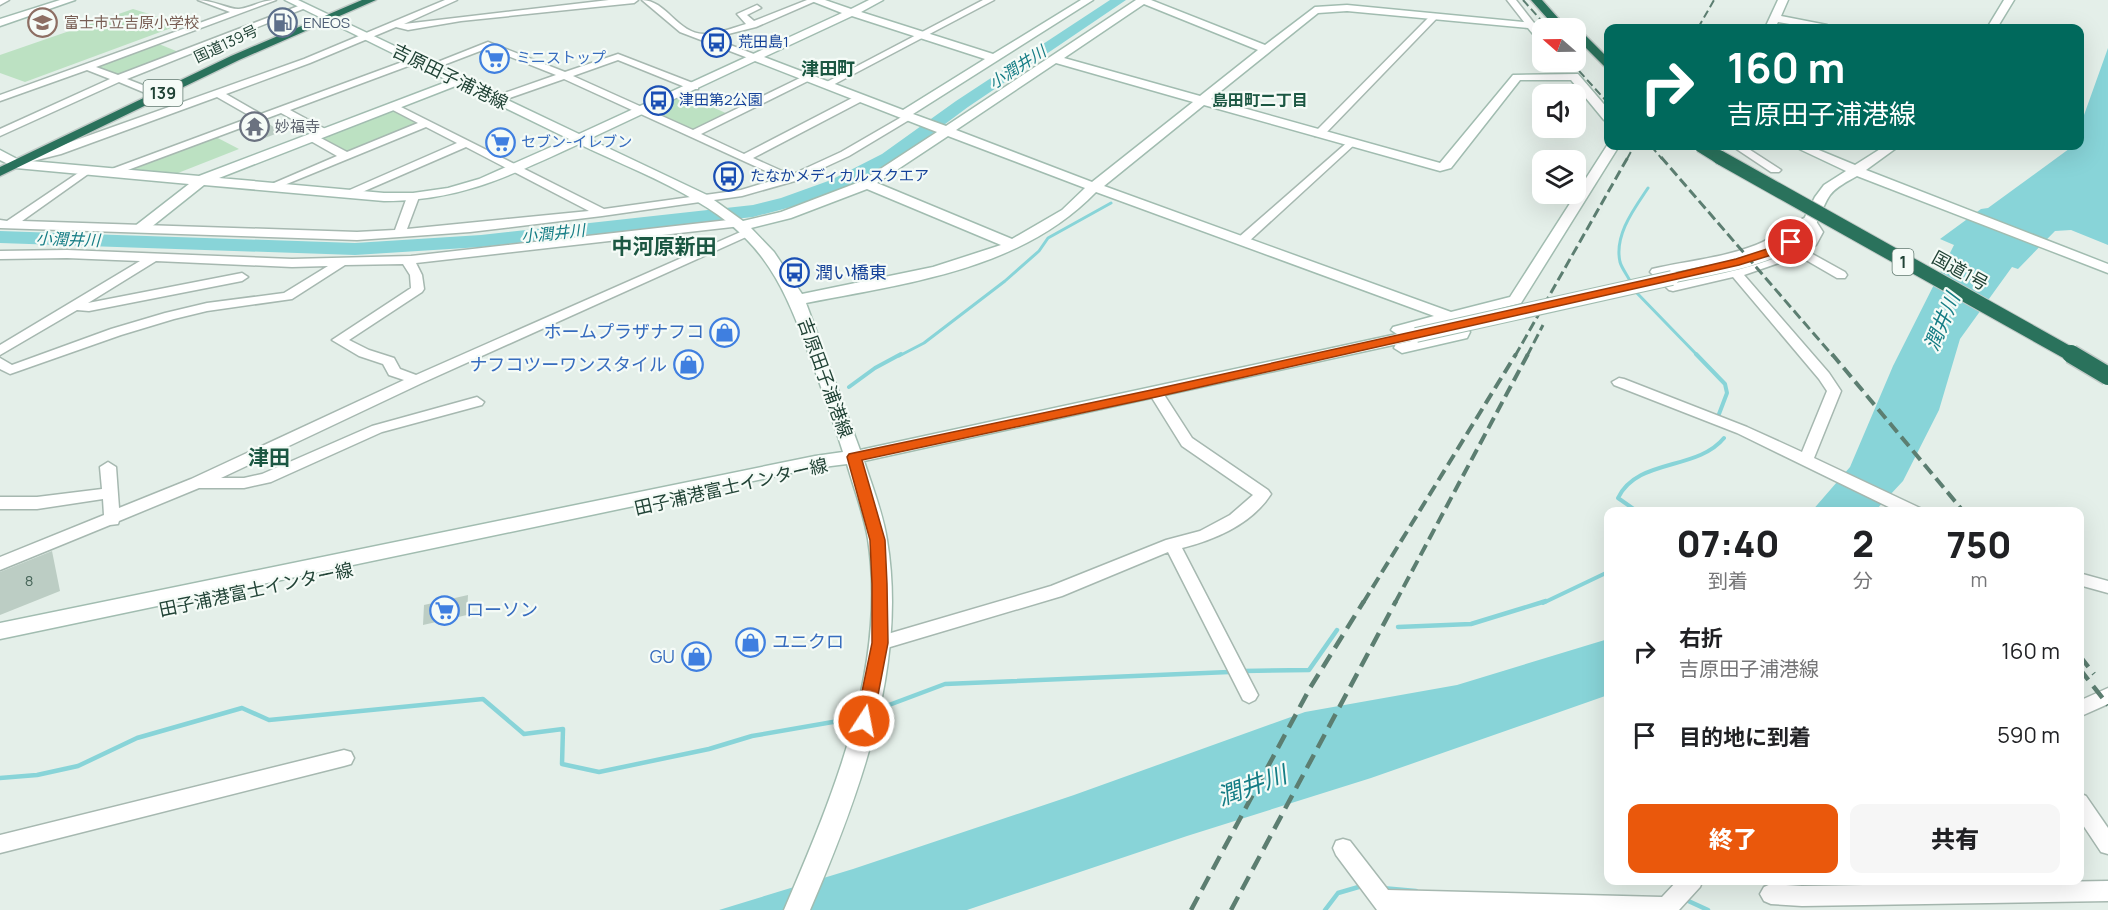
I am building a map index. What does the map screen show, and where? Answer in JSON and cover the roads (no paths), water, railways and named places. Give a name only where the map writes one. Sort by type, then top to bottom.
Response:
[{"type":"highway","name":"国道139号","points":[[0,172],[264,45],[371,0]]},
{"type":"highway","points":[[1536,0],[1553,18]]},
{"type":"highway","points":[[1548,0],[1564,18]]},
{"type":"highway","points":[[1586,41],[1604,60]]},
{"type":"highway","points":[[1586,54],[1604,71]]},
{"type":"highway","name":"国道1号","points":[[1707,150],[1821,217],[2051,342],[2108,376]]},
{"type":"highway","name":"国道1号","points":[[1723,150],[1815,205],[1997,302],[2108,365]]},
{"type":"street","points":[[0,2],[5,0]]},
{"type":"street","points":[[0,23],[70,0]]},
{"type":"street","points":[[202,0],[238,12]]},
{"type":"street","points":[[0,98],[272,0]]},
{"type":"street","name":"吉原田子浦港線","points":[[290,0],[705,200],[741,226],[773,258],[797,300],[854,457],[1416,336],[1672,278],[1774,251],[1794,240],[1810,220],[1822,195],[1853,170],[1886,150]]},
{"type":"street","points":[[395,25],[395,22],[453,0]]},
{"type":"street","points":[[524,13],[529,0]]},
{"type":"street","points":[[20,162],[57,152],[395,25],[408,27],[464,18],[634,0]]},
{"type":"street","points":[[646,0],[683,30],[699,38],[1094,187],[1447,316],[1461,329],[1461,335],[1229,385],[1164,391],[1187,441],[1263,494],[1236,519],[1205,536],[1172,544],[1056,591],[880,643]]},
{"type":"street","points":[[699,38],[753,26],[814,0],[993,58]]},
{"type":"street","points":[[0,154],[20,162],[87,170],[349,194],[413,197],[448,192],[484,182],[581,139],[878,0]]},
{"type":"street","points":[[826,85],[990,0]]},
{"type":"street","points":[[5,224],[312,236],[399,234],[602,213],[742,193],[791,179],[845,154],[993,58],[1088,0]]},
{"type":"street","points":[[0,564],[112,520],[196,483],[741,226],[786,214],[867,184],[1142,0],[1265,49]]},
{"type":"street","points":[[1511,0],[1531,25]]},
{"type":"street","points":[[1772,23],[1783,0]]},
{"type":"street","points":[[1994,24],[2006,1]]},
{"type":"street","points":[[443,4],[453,8],[464,18],[468,30]]},
{"type":"street","points":[[0,134],[118,79],[304,7]]},
{"type":"street","points":[[753,26],[741,14],[757,8]]},
{"type":"street","points":[[797,300],[943,269],[1012,244],[1061,217],[1094,187],[1307,15],[1324,8],[1347,8],[1531,25]]},
{"type":"street","points":[[1319,134],[1435,16]]},
{"type":"street","points":[[430,67],[488,45],[566,76],[791,179]]},
{"type":"street","points":[[497,99],[618,57],[694,87]]},
{"type":"street","points":[[1054,59],[1440,167],[1446,165],[1517,77],[1575,76]]},
{"type":"street","points":[[113,172],[416,60]]},
{"type":"street","points":[[86,66],[159,95]]},
{"type":"street","points":[[1571,72],[1604,112]]},
{"type":"street","points":[[693,134],[807,78]]},
{"type":"street","points":[[140,229],[202,180],[459,81]]},
{"type":"street","points":[[217,93],[260,117]]},
{"type":"street","points":[[744,158],[860,98]]},
{"type":"street","points":[[393,106],[602,213]]},
{"type":"street","points":[[281,109],[346,156]]},
{"type":"street","points":[[273,186],[428,123]]},
{"type":"street","points":[[349,194],[467,142]]},
{"type":"street","points":[[1243,240],[1350,143]]},
{"type":"street","points":[[1193,384],[1210,372],[1224,368],[1435,322],[1447,316],[1509,303],[1518,298],[1610,150]]},
{"type":"street","points":[[1743,150],[1775,171]]},
{"type":"street","points":[[1808,150],[1853,170],[2108,268]]},
{"type":"street","points":[[5,224],[87,170]]},
{"type":"street","points":[[867,184],[1012,244]]},
{"type":"street","points":[[399,234],[413,197]]},
{"type":"street","points":[[1810,220],[1817,235],[1812,242],[1799,251],[1776,261],[1736,273],[1673,287],[1656,272],[1754,249],[1773,242],[1796,225],[1810,220]]},
{"type":"street","points":[[0,255],[67,254],[258,263],[342,263],[411,260],[687,227],[741,226]]},
{"type":"street","points":[[1799,251],[1841,275]]},
{"type":"street","points":[[0,351],[153,258]]},
{"type":"street","points":[[411,260],[409,264],[416,275],[418,289],[339,340],[364,353],[389,361],[394,372],[417,380]]},
{"type":"street","points":[[0,362],[10,370],[93,339],[170,316],[207,307],[287,296],[342,263]]},
{"type":"street","points":[[1736,273],[1824,376],[1834,391],[1806,460]]},
{"type":"street","points":[[74,306],[89,307],[242,277]]},
{"type":"street","points":[[1618,382],[1730,425],[1904,507]]},
{"type":"street","points":[[196,483],[244,483],[266,478],[377,429],[477,402]]},
{"type":"street","points":[[797,910],[823,853],[864,721],[880,643],[878,540],[854,457]]},
{"type":"street","name":"田子浦港富士インター線","points":[[0,631],[815,462],[854,457]]},
{"type":"street","name":"田子浦港富士インター線","points":[[0,644],[696,496],[818,469],[854,457]]},
{"type":"street","points":[[108,467],[112,520]]},
{"type":"street","points":[[0,503],[38,503],[110,493]]},
{"type":"street","points":[[1172,544],[1249,695]]},
{"type":"street","points":[[2084,580],[2108,587]]},
{"type":"street","points":[[2084,707],[2108,696]]},
{"type":"street","points":[[0,844],[344,758]]},
{"type":"street","points":[[2084,809],[2108,845]]},
{"type":"street","points":[[1343,848],[1382,897],[1596,907],[1667,907],[1681,892]]},
{"type":"street","points":[[1771,894],[1802,896],[2108,891]]},
{"type":"water","name":"潤井川","points":[[2108,48],[2108,245],[2071,230],[2055,231],[2018,269],[2012,267],[1960,339],[1939,410],[1903,481],[1879,507],[1815,507],[1850,467],[1893,366],[1954,245],[1940,239],[1981,209],[1988,208],[2068,150],[2084,150],[2084,115]]},
{"type":"water","name":"潤井川","points":[[1604,640],[1604,696],[1371,778],[1187,836],[967,910],[719,910],[853,869],[1074,795],[1305,712],[1457,685]]},
{"type":"waterway","name":"小潤井川","points":[[0,237],[355,249],[481,241],[753,211],[788,202],[837,184],[888,158],[962,104],[1119,0]]},
{"type":"waterway","points":[[1631,283],[1620,262],[1620,242],[1626,223],[1648,188]]},
{"type":"waterway","points":[[899,356],[924,343],[1005,281],[1039,251],[1048,238],[1111,203]]},
{"type":"waterway","points":[[1634,290],[1698,356]]},
{"type":"waterway","points":[[849,387],[875,368],[901,354]]},
{"type":"waterway","points":[[1696,354],[1725,384],[1727,393],[1719,414]]},
{"type":"waterway","points":[[1631,507],[1618,498],[1627,485],[1639,476],[1699,456],[1724,438]]},
{"type":"waterway","points":[[1543,603],[1604,574]]},
{"type":"waterway","points":[[1398,627],[1471,624],[1546,601]]},
{"type":"waterway","points":[[1243,671],[1309,670],[1337,630]]},
{"type":"waterway","points":[[881,708],[945,684],[1229,672]]},
{"type":"waterway","points":[[0,778],[37,775],[78,766],[137,738],[242,708],[269,720],[483,699],[524,734],[563,729],[562,764],[599,772],[709,749],[752,736],[850,719]]},
{"type":"waterway","points":[[1325,910],[1338,893],[1362,886]]},
{"type":"waterway","points":[[1382,888],[1416,891]]},
{"type":"waterway","points":[[1684,899],[1708,910]]},
{"type":"railway","points":[[1523,0],[1539,18]]},
{"type":"railway","points":[[1700,24],[1714,0]]},
{"type":"railway","points":[[1580,72],[1604,99]]},
{"type":"railway","points":[[1627,159],[1632,150]]},
{"type":"railway","points":[[1654,150],[1662,159]]},
{"type":"railway","points":[[1515,356],[1628,157]]},
{"type":"railway","points":[[1661,157],[1833,356]]},
{"type":"railway","points":[[1527,356],[1543,325]]},
{"type":"railway","points":[[1363,603],[1516,354]]},
{"type":"railway","points":[[1395,603],[1528,354]]},
{"type":"railway","points":[[1832,354],[1960,507]]},
{"type":"railway","points":[[1191,910],[1310,688],[1364,601]]},
{"type":"railway","points":[[1231,910],[1396,601]]},
{"type":"railway","points":[[2084,661],[2094,674]]},
{"type":"railway","points":[[2084,674],[2108,705]]},
{"type":"place","name":"富士市立吉原小学校","points":[[43,23]]},
{"type":"place","name":"ENEOS","points":[[282,23]]},
{"type":"place","name":"荒田島1","points":[[717,42]]},
{"type":"place","name":"ミニストップ","points":[[495,58]]},
{"type":"place","name":"津田第2公園","points":[[658,100]]},
{"type":"place","name":"妙福寺","points":[[254,127]]},
{"type":"place","name":"セブン-イレブン","points":[[500,142]]},
{"type":"place","name":"たなかメディカルスクエア","points":[[729,176]]},
{"type":"place","name":"潤い橋東","points":[[794,273]]},
{"type":"place","name":"ホームプラザナフコ","points":[[725,332]]},
{"type":"place","name":"ナフコツーワンスタイル","points":[[688,365]]},
{"type":"place","name":"ローソン","points":[[445,610]]},
{"type":"place","name":"ユニクロ","points":[[751,642]]},
{"type":"place","name":"GU","points":[[696,657]]},
{"type":"district","name":"津田町","points":[[828,69]]},
{"type":"district","name":"島田町二丁目","points":[[1260,100]]},
{"type":"district","name":"中河原新田","points":[[664,247]]},
{"type":"district","name":"津田","points":[[269,458]]}]
